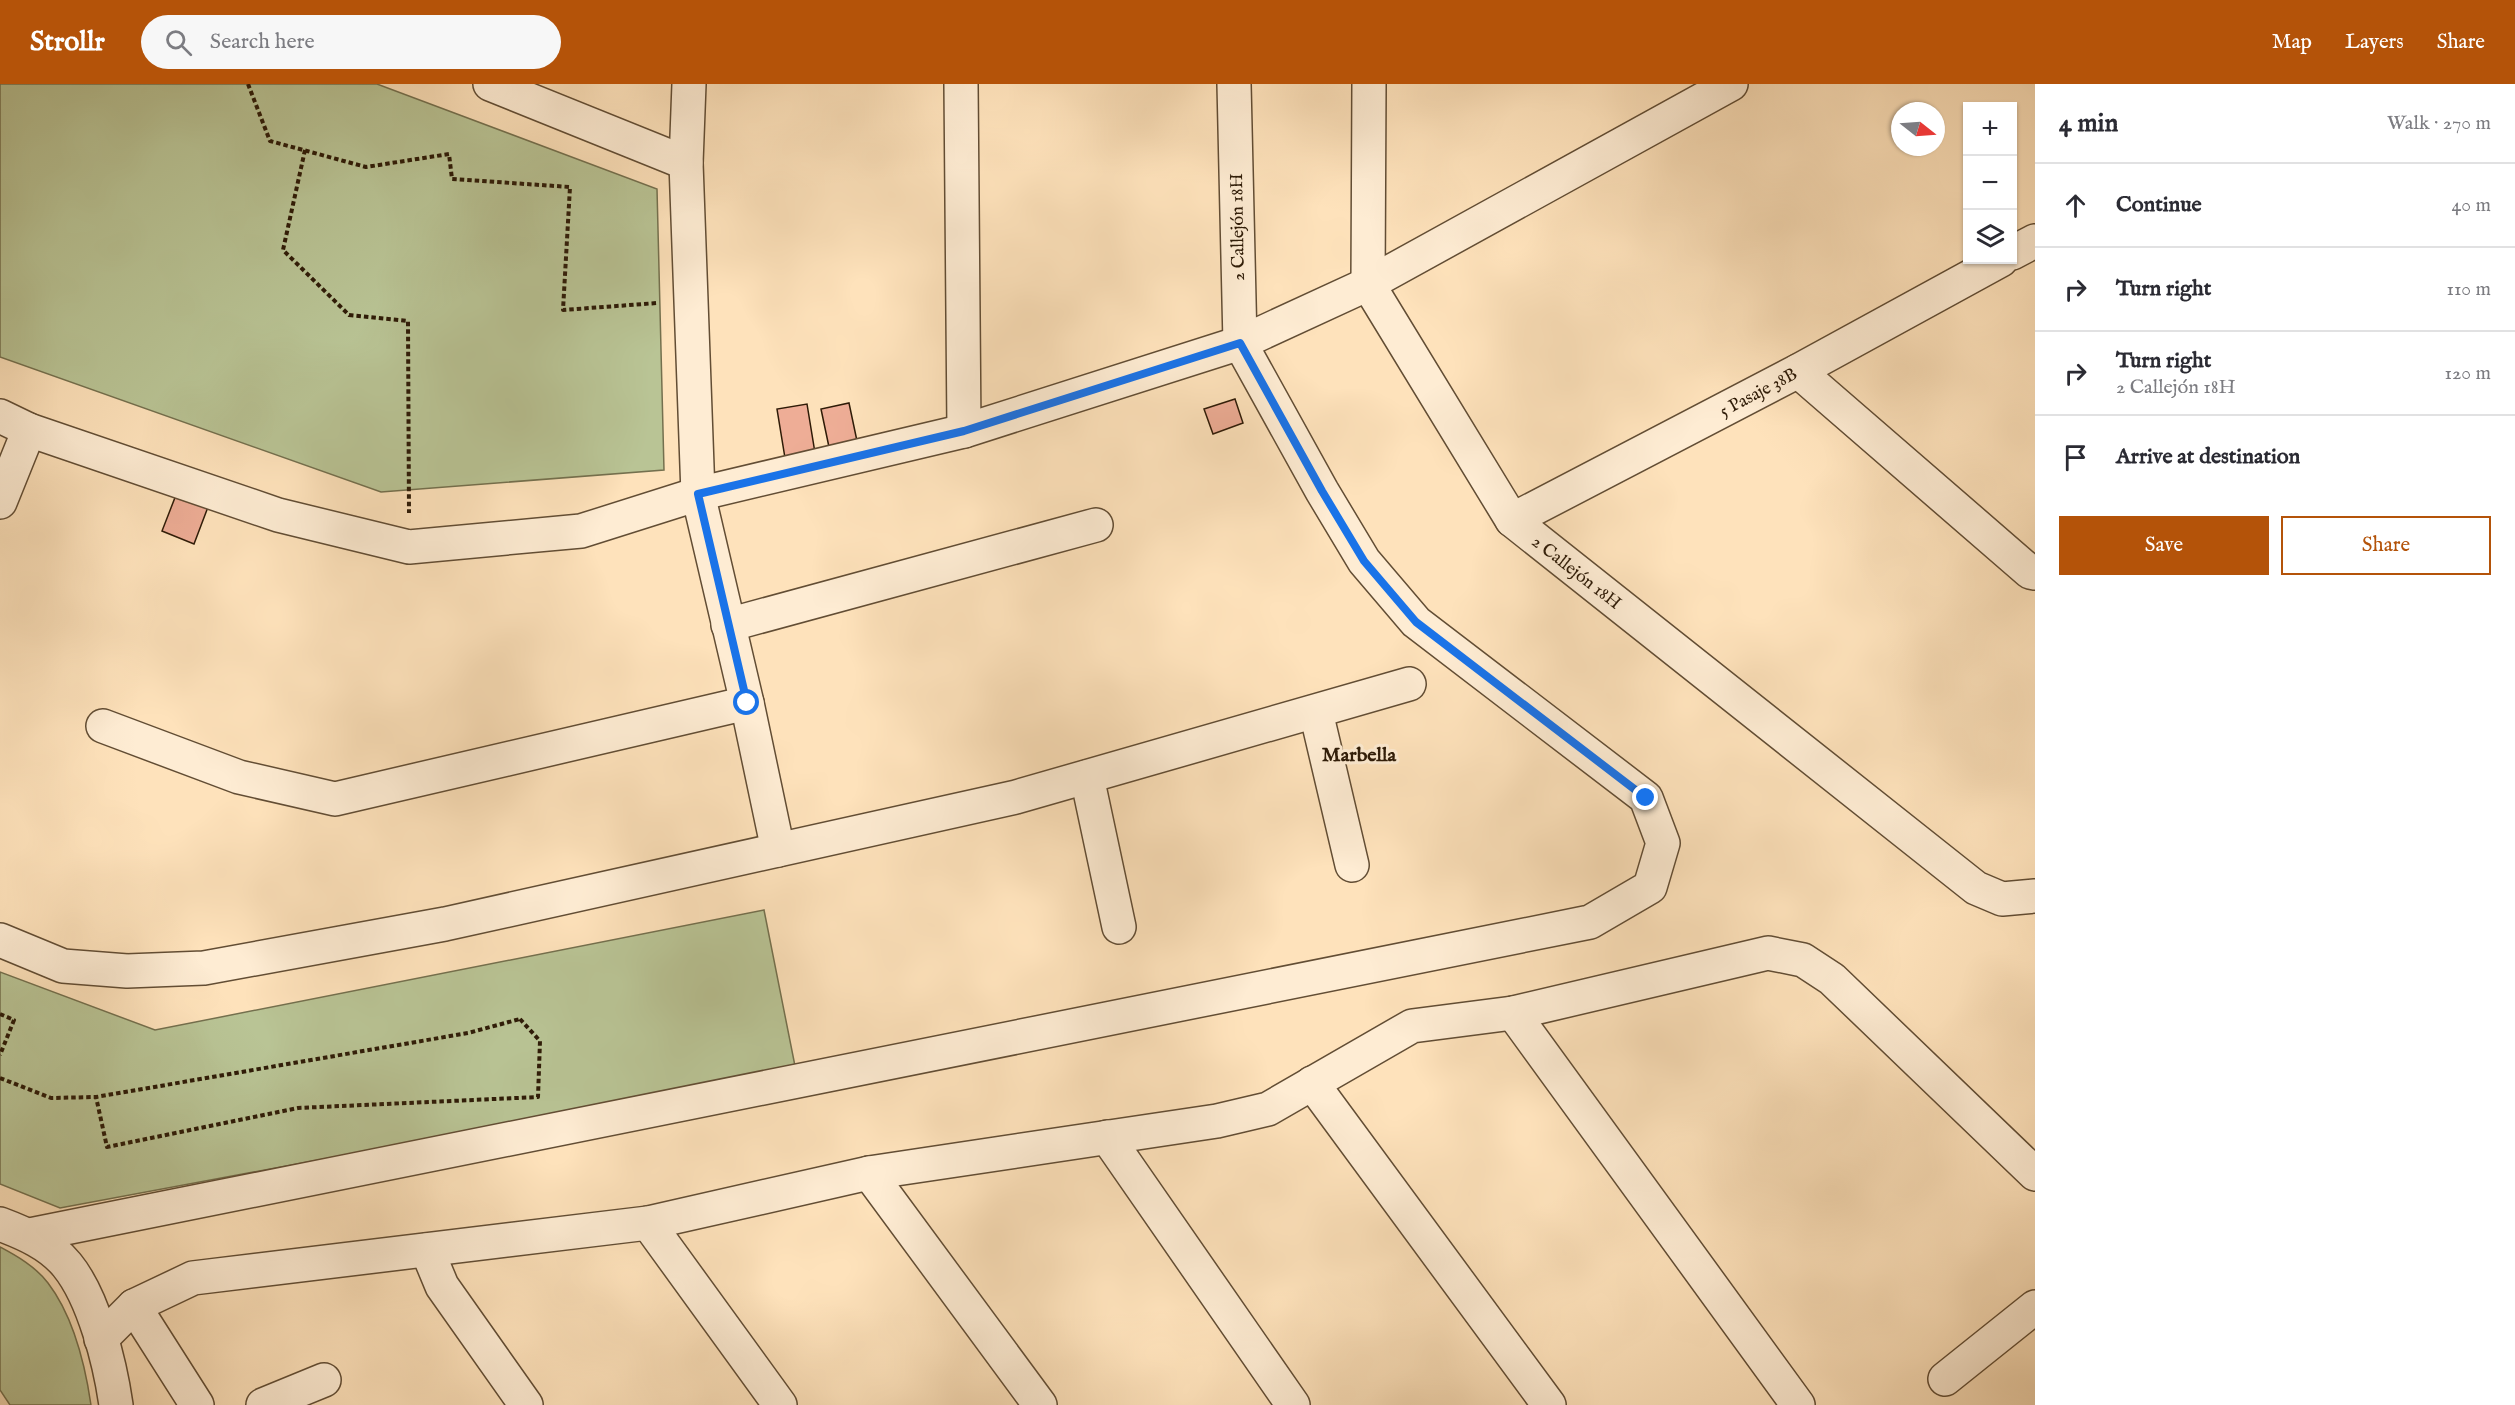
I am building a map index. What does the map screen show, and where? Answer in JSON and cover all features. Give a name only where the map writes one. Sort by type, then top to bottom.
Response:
[{"type":"street","points":[[490,84],[686,163]]},
{"type":"street","points":[[689,84],[686,163],[698,494],[747,703],[778,850]]},
{"type":"street","points":[[961,84],[964,431]]},
{"type":"street","name":"2 Callejón 18H","points":[[30,1236],[1590,922],[1650,887],[1663,843],[1646,798],[1416,622],[1364,561],[1322,491],[1240,343],[1234,84]]},
{"type":"street","points":[[1368,284],[1369,84]]},
{"type":"street","points":[[0,416],[29,430],[278,515],[409,547],[581,531],[698,494],[964,431],[1240,343],[1368,284],[1731,84]]},
{"type":"street","points":[[2017,251],[2035,241]]},
{"type":"street","name":"5 Pasaje 38B","points":[[1512,520],[1798,371],[1994,264]]},
{"type":"street","name":"2 Callejón 18H","points":[[1368,284],[1512,520],[1976,888],[2002,899],[2030,897]]},
{"type":"street","points":[[1798,371],[2030,572],[2035,573]]},
{"type":"street","points":[[0,502],[29,430]]},
{"type":"street","points":[[728,625],[1096,525]]},
{"type":"street","points":[[0,940],[63,966],[127,971],[204,968],[445,924],[1016,797],[1409,684]]},
{"type":"street","points":[[103,726],[239,777],[335,799],[747,703]]},
{"type":"street","points":[[1316,711],[1352,865]]},
{"type":"street","points":[[1087,777],[1119,927]]},
{"type":"street","points":[[101,1339],[134,1306],[193,1278],[648,1222],[869,1173],[1217,1121],[1269,1109],[1412,1026],[1513,1013],[1768,953],[1803,960],[1832,979],[2035,1174]]},
{"type":"street","points":[[1513,1013],[1798,1405]]},
{"type":"street","points":[[1312,1083],[1549,1405]]},
{"type":"street","points":[[1107,1137],[1293,1405]]},
{"type":"street","points":[[869,1173],[1040,1405]]},
{"type":"street","points":[[648,1222],[780,1405]]},
{"type":"street","points":[[0,1224],[30,1236],[66,1264],[84,1291],[101,1339],[114,1400]]},
{"type":"street","points":[[427,1250],[442,1286],[526,1405]]},
{"type":"street","points":[[134,1306],[197,1405]]},
{"type":"street","points":[[1945,1378],[2035,1307]]},
{"type":"street","points":[[262,1405],[324,1380]]},
{"type":"path","points":[[248,84],[270,141],[366,167],[449,154],[452,179],[570,187],[563,310],[691,301]]},
{"type":"path","points":[[305,150],[283,250],[349,315],[408,321],[409,547]]},
{"type":"path","points":[[0,1014],[14,1020],[0,1055]]},
{"type":"path","points":[[0,1078],[51,1098],[96,1096],[468,1033],[520,1019],[540,1041],[538,1098],[297,1108],[107,1147],[96,1096]]},
{"type":"green space","points":[[0,84],[377,84],[657,189],[664,470],[381,492],[0,357]]},
{"type":"green space","points":[[764,910],[796,1071],[60,1208],[0,1184],[0,972],[155,1030]]},
{"type":"green space","points":[[0,1247],[38,1272],[57,1296],[77,1341],[91,1405],[10,1405],[0,1390]]},
{"type":"building","points":[[1235,399],[1243,423],[1213,434],[1204,409]]},
{"type":"building","points":[[849,403],[857,441],[829,447],[821,409]]},
{"type":"building","points":[[807,404],[815,453],[785,458],[777,409]]},
{"type":"building","points":[[176,495],[208,507],[194,544],[162,531]]},
{"type":"district","name":"Marbella","points":[[1359,754]]},
{"type":"route","points":[[747,703],[698,494],[964,431],[1240,343],[1322,491],[1364,561],[1416,622],[1646,798]]}]
